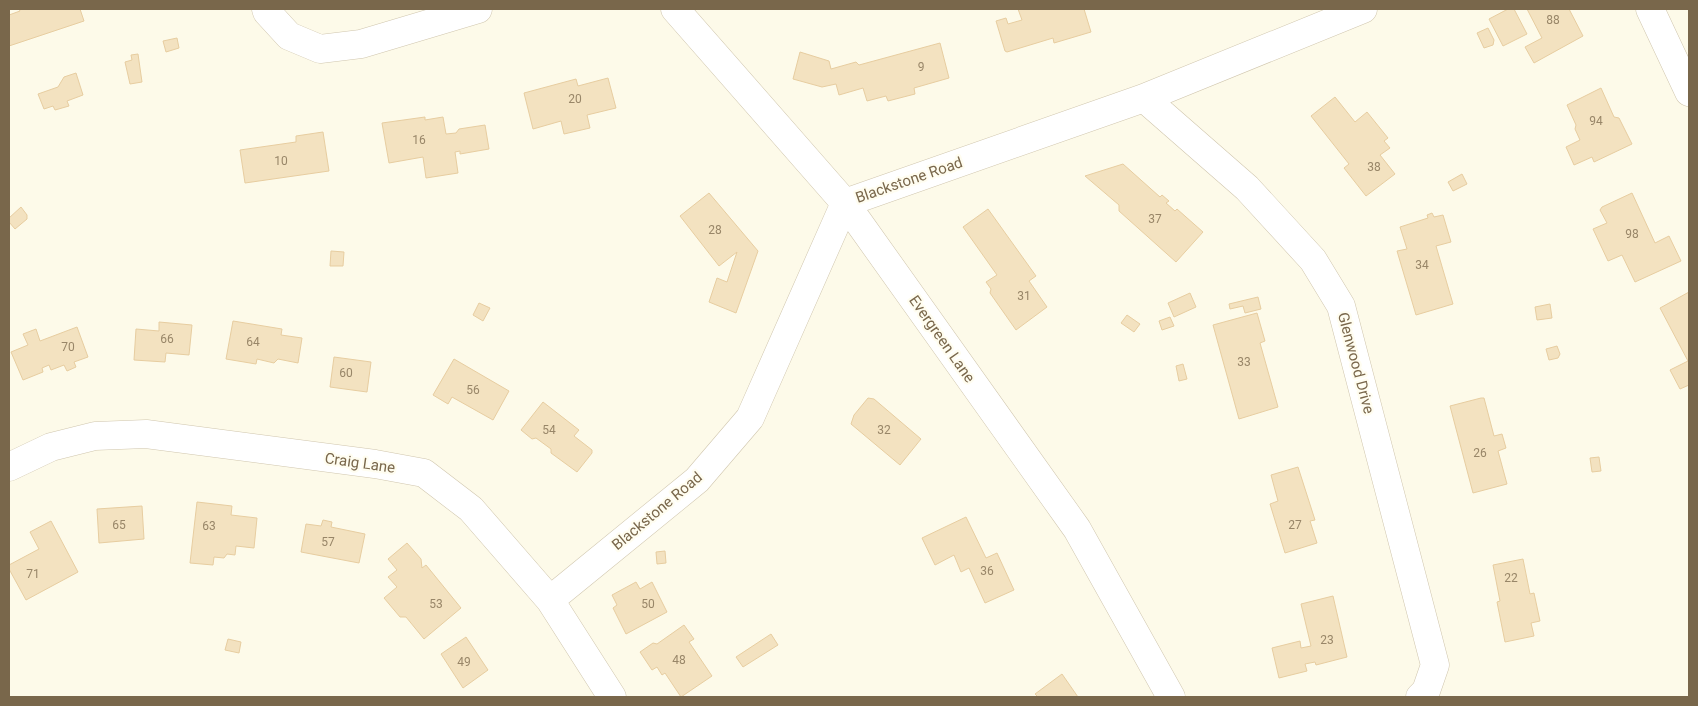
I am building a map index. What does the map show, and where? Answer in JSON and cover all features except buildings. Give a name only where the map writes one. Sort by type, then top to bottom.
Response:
[{"type":"street","points":[[266,9],[289,36],[320,49],[361,44],[478,9]]},
{"type":"street","name":"Evergreen Lane","points":[[675,9],[845,203],[1077,529],[1170,697]]},
{"type":"street","name":"Blackstone Road","points":[[550,600],[697,480],[750,418],[845,203],[1144,98],[1363,9]]},
{"type":"street","points":[[1650,9],[1689,92]]},
{"type":"street","name":"Glenwood Drive","points":[[1144,98],[1247,188],[1313,260],[1341,306],[1434,665],[1426,691],[1420,697]]},
{"type":"street","name":"Craig Lane","points":[[9,467],[51,447],[94,436],[146,434],[366,463],[424,473],[471,509],[550,600],[612,697]]}]
